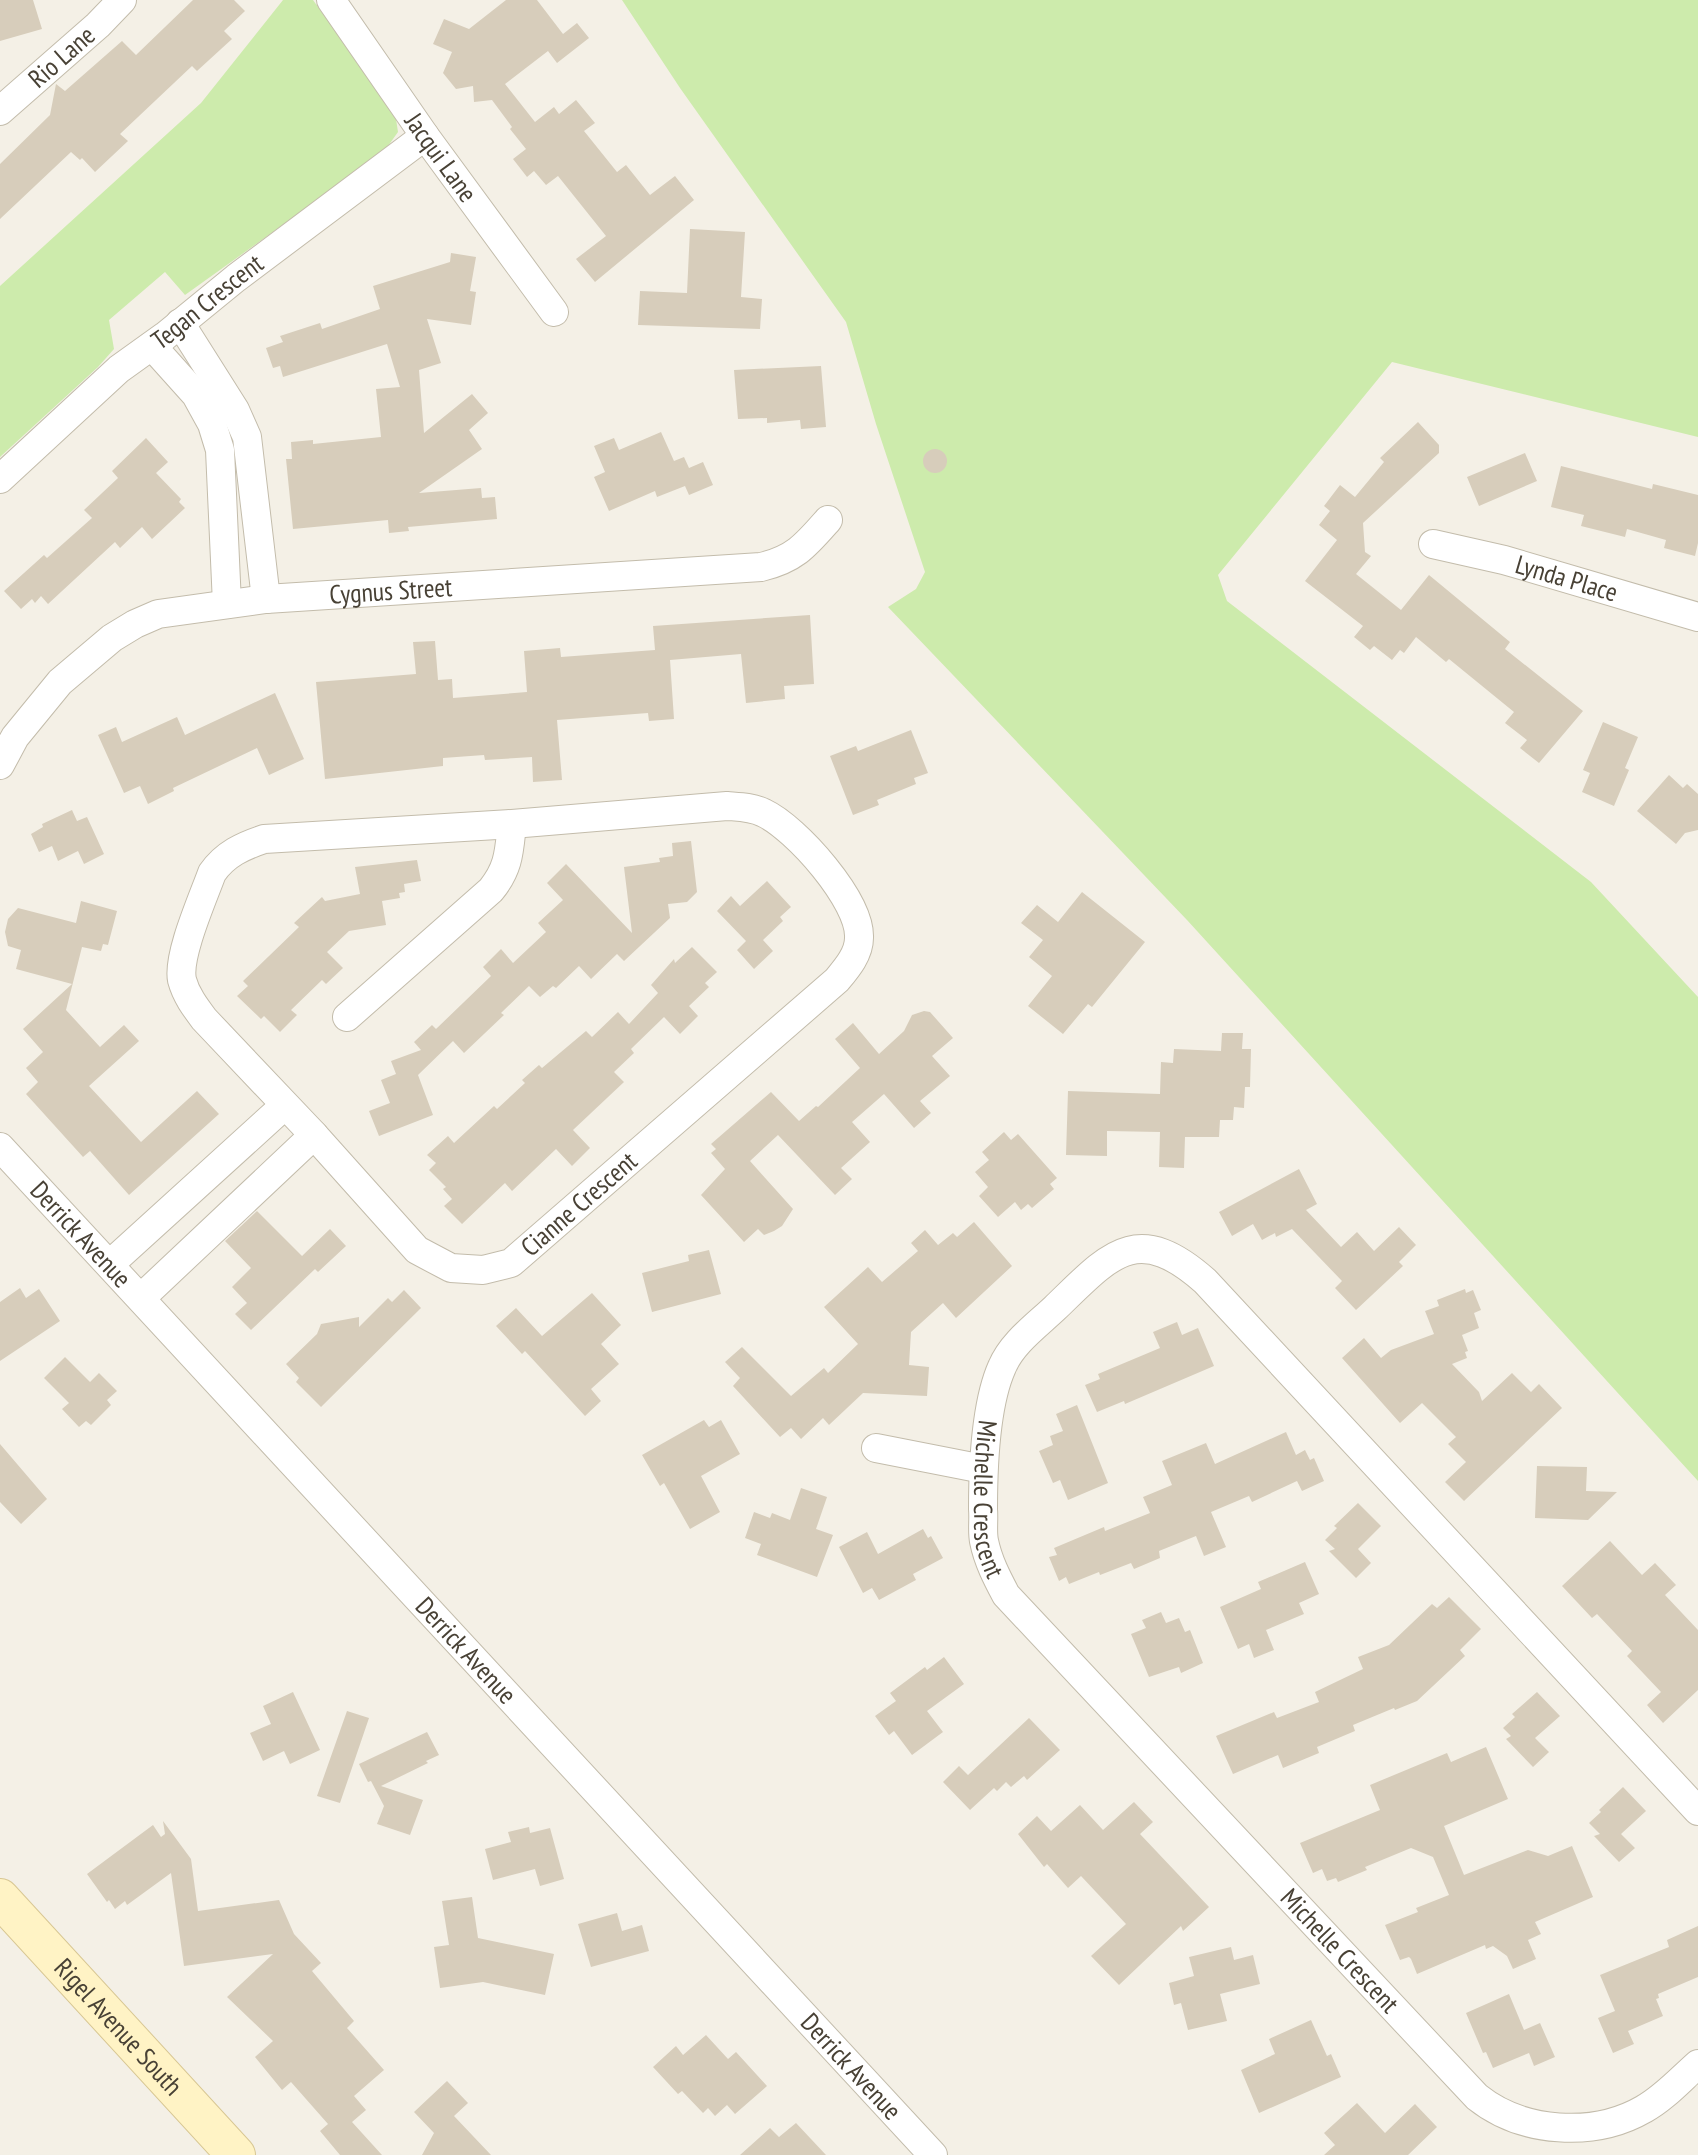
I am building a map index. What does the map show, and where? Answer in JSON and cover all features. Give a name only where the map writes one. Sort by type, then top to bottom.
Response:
[{"type":"main road","name":"Rigel Avenue South","points":[[0,1898],[236,2155]]},
{"type":"street","name":"Rio Lane","points":[[0,111],[98,25],[122,0]]},
{"type":"street","name":"Jacqui Lane","points":[[331,0],[425,136],[554,312]]},
{"type":"street","name":"Tegan Crescent","points":[[0,480],[119,369],[425,136]]},
{"type":"street","points":[[180,323],[235,411],[247,437],[266,599]]},
{"type":"street","points":[[152,346],[196,395],[212,425],[220,450],[227,604]]},
{"type":"street","name":"Cygnus Street","points":[[0,765],[15,737],[60,682],[112,638],[158,614],[266,599],[761,567],[782,562],[800,551],[828,520]]},
{"type":"street","name":"Lynda Place","points":[[1433,544],[1504,560],[1698,617]]},
{"type":"street","name":"Cianne Crescent","points":[[743,807],[762,812],[780,822],[814,856],[856,915],[859,939],[852,961],[837,980],[510,1263],[483,1270],[451,1268],[417,1250],[314,1135],[284,1107],[204,1019],[190,1000],[182,978],[182,958],[212,873],[218,863],[238,849],[264,839],[743,807]]},
{"type":"street","points":[[347,1017],[491,890],[503,876],[512,824]]},
{"type":"street","points":[[110,1264],[284,1107]]},
{"type":"street","points":[[141,1298],[314,1135]]},
{"type":"street","name":"Derrick Avenue","points":[[0,1147],[933,2155]]},
{"type":"street","name":"Michelle Crescent","points":[[1698,1811],[1205,1281],[1184,1262],[1149,1248],[1130,1250],[1105,1260],[1011,1350],[996,1382],[983,1469],[984,1539],[991,1567],[1006,1595],[1477,2097],[1491,2109],[1511,2119],[1573,2127],[1606,2124],[1627,2118],[1648,2107],[1698,2064]]},
{"type":"street","points":[[876,1448],[983,1469]]},
{"type":"green space","points":[[283,0],[313,0],[389,105],[396,119],[398,132],[383,153],[185,295],[165,272],[109,320],[114,349],[98,367],[0,457],[0,286],[201,103]]},
{"type":"green space","points":[[622,0],[1698,0],[1698,437],[1392,362],[1218,575],[1227,601],[1591,882],[1698,997],[1698,1481],[1187,920],[888,607],[916,589],[925,572],[876,424],[846,322],[680,88]]},
{"type":"building","points":[[0,0],[33,0],[42,29],[0,41]]},
{"type":"building","points":[[193,0],[234,0],[245,11],[224,31],[232,39],[197,71],[192,66],[120,134],[128,141],[95,172],[82,158],[80,160],[71,152],[0,219],[0,164],[50,115],[56,84],[65,91],[122,41],[136,55]]},
{"type":"building","points":[[506,0],[537,0],[563,34],[577,23],[589,38],[557,63],[548,51],[505,84],[535,122],[554,107],[559,114],[576,100],[595,123],[584,131],[617,172],[626,165],[650,195],[675,176],[694,200],[595,282],[576,259],[606,236],[558,176],[546,185],[534,171],[527,177],[513,159],[526,149],[510,129],[512,127],[492,100],[474,102],[473,86],[456,89],[443,73],[452,52],[433,44],[444,19],[469,29]]},
{"type":"building","points":[[690,229],[745,232],[741,297],[762,299],[760,329],[638,325],[640,291],[687,293]]},
{"type":"building","points":[[451,253],[476,257],[470,291],[476,292],[471,325],[427,319],[441,363],[419,370],[424,433],[472,394],[488,413],[469,430],[482,449],[419,493],[481,488],[482,498],[495,497],[497,519],[408,527],[409,531],[389,533],[388,520],[293,529],[286,459],[292,459],[291,442],[313,440],[313,444],[381,437],[376,389],[400,387],[387,344],[283,377],[280,366],[273,368],[266,348],[283,342],[280,336],[320,323],[322,329],[380,309],[373,286],[450,262]]},
{"type":"building","points":[[821,366],[826,427],[801,429],[800,420],[767,423],[767,418],[738,419],[734,370]]},
{"type":"building","points":[[1418,422],[1439,445],[1439,453],[1363,523],[1365,552],[1371,556],[1356,574],[1401,610],[1429,575],[1510,642],[1505,649],[1583,711],[1539,763],[1520,748],[1527,740],[1505,723],[1514,712],[1449,659],[1446,662],[1416,637],[1404,653],[1400,650],[1392,660],[1374,646],[1370,650],[1354,637],[1363,626],[1305,581],[1337,540],[1319,525],[1330,511],[1324,506],[1340,485],[1355,497],[1384,462],[1380,458]]},
{"type":"building","points":[[661,432],[674,461],[684,457],[689,468],[703,462],[713,485],[689,495],[685,486],[657,497],[655,491],[609,511],[594,477],[605,472],[594,446],[614,438],[619,450]]},
{"type":"building","points":[[146,438],[168,462],[156,473],[181,499],[179,502],[185,508],[152,539],[142,527],[120,548],[115,542],[48,604],[41,596],[35,603],[32,599],[21,609],[4,591],[44,555],[47,558],[92,518],[84,510],[118,478],[112,471]]},
{"type":"building","points":[[935,449],[943,453],[947,461],[943,469],[935,473],[927,469],[923,461],[927,453]]},
{"type":"building","points":[[1525,453],[1537,481],[1479,506],[1467,477]]},
{"type":"building","points":[[1561,466],[1652,489],[1653,484],[1698,495],[1698,543],[1695,556],[1664,548],[1666,540],[1627,529],[1625,537],[1581,526],[1584,515],[1551,507]]},
{"type":"building","points":[[810,615],[814,684],[784,686],[785,699],[746,703],[741,654],[670,660],[674,719],[649,721],[648,713],[557,720],[562,780],[533,782],[532,757],[485,760],[484,755],[443,758],[443,766],[325,779],[316,682],[416,674],[413,642],[435,641],[438,680],[452,679],[453,698],[527,692],[524,651],[560,648],[561,657],[655,650],[653,626]]},
{"type":"building","points":[[275,693],[304,759],[269,775],[257,748],[173,788],[174,791],[148,804],[140,786],[124,793],[98,735],[116,727],[122,742],[177,717],[185,735]]},
{"type":"building","points":[[1603,722],[1638,737],[1625,768],[1629,770],[1614,806],[1582,792],[1590,773],[1583,770]]},
{"type":"building","points":[[911,730],[928,773],[914,778],[916,784],[877,800],[879,805],[853,815],[830,756],[856,746],[858,751]]},
{"type":"building","points":[[1669,775],[1683,788],[1687,784],[1698,794],[1698,830],[1685,833],[1676,844],[1637,811]]},
{"type":"building","points":[[72,810],[77,821],[87,817],[104,854],[84,864],[78,851],[58,861],[52,846],[39,852],[31,834],[43,827],[42,824]]},
{"type":"building","points":[[691,841],[697,892],[687,902],[668,904],[670,918],[624,961],[617,954],[591,979],[579,966],[556,988],[553,986],[540,997],[529,986],[501,1013],[504,1015],[464,1053],[453,1041],[418,1075],[433,1115],[379,1136],[369,1111],[390,1103],[381,1080],[396,1074],[391,1061],[421,1050],[414,1042],[432,1025],[436,1029],[491,976],[483,967],[501,949],[513,963],[546,932],[538,923],[563,900],[547,883],[566,864],[632,933],[624,867],[660,862],[659,858],[673,856],[672,843]]},
{"type":"building","points":[[417,860],[421,881],[404,884],[405,892],[399,893],[400,898],[382,901],[386,925],[349,931],[327,952],[343,968],[326,984],[322,980],[291,1010],[297,1015],[280,1032],[264,1016],[261,1019],[237,996],[248,986],[243,981],[299,927],[294,923],[322,897],[325,901],[360,894],[355,867]]},
{"type":"building","points":[[767,881],[791,907],[780,917],[783,921],[763,940],[773,951],[754,969],[737,950],[746,941],[717,911],[731,896],[740,906]]},
{"type":"building","points":[[1082,892],[1145,942],[1092,1007],[1088,1004],[1063,1034],[1028,1006],[1052,976],[1029,957],[1043,940],[1021,923],[1037,905],[1058,922]]},
{"type":"building","points":[[81,901],[117,911],[108,945],[103,944],[101,951],[82,947],[66,1010],[100,1047],[124,1025],[139,1041],[89,1086],[141,1142],[197,1091],[219,1114],[129,1195],[90,1151],[83,1157],[26,1094],[38,1082],[26,1068],[43,1052],[23,1029],[72,984],[16,969],[21,950],[8,946],[5,932],[8,919],[18,908],[76,923]]},
{"type":"building","points":[[692,947],[717,972],[705,983],[709,987],[689,1006],[698,1016],[680,1034],[664,1017],[631,1049],[634,1053],[614,1072],[624,1082],[573,1130],[590,1148],[572,1166],[556,1149],[512,1191],[505,1183],[462,1224],[444,1206],[452,1199],[443,1189],[446,1187],[429,1170],[436,1163],[427,1155],[448,1136],[454,1143],[494,1106],[497,1109],[525,1083],[522,1080],[539,1065],[542,1068],[586,1031],[592,1037],[618,1012],[629,1024],[658,993],[651,985],[674,959],[675,963]]},
{"type":"building","points":[[930,1012],[953,1038],[932,1056],[950,1076],[920,1101],[931,1113],[914,1128],[884,1094],[852,1122],[870,1142],[841,1168],[852,1179],[835,1195],[778,1135],[750,1161],[793,1209],[782,1226],[764,1235],[758,1229],[744,1242],[701,1195],[725,1169],[711,1153],[716,1149],[711,1144],[771,1092],[799,1121],[818,1107],[860,1068],[835,1039],[853,1023],[879,1054],[904,1031],[912,1015]]},
{"type":"building","points":[[1222,1033],[1243,1033],[1242,1049],[1251,1049],[1250,1087],[1245,1087],[1244,1108],[1234,1107],[1233,1120],[1220,1120],[1219,1137],[1185,1137],[1184,1168],[1159,1167],[1160,1132],[1107,1131],[1107,1156],[1066,1155],[1068,1091],[1160,1094],[1161,1062],[1173,1063],[1174,1049],[1221,1051]]},
{"type":"building","points":[[1004,1132],[1011,1140],[1018,1134],[1057,1178],[1050,1184],[1054,1189],[1032,1208],[1028,1204],[1021,1210],[1015,1202],[998,1217],[979,1196],[988,1187],[975,1172],[989,1160],[982,1152]]},
{"type":"building","points":[[1299,1169],[1317,1204],[1306,1210],[1341,1247],[1357,1232],[1374,1251],[1399,1227],[1416,1245],[1399,1262],[1403,1266],[1356,1310],[1335,1288],[1342,1281],[1292,1229],[1262,1240],[1253,1224],[1232,1236],[1219,1212]]},
{"type":"building","points":[[257,1211],[302,1256],[330,1229],[346,1246],[318,1272],[315,1269],[251,1330],[235,1314],[247,1303],[232,1287],[251,1268],[225,1241]]},
{"type":"building","points":[[974,1222],[1012,1266],[956,1318],[943,1303],[911,1332],[909,1365],[929,1367],[927,1396],[863,1393],[829,1425],[823,1418],[801,1439],[791,1428],[780,1437],[733,1386],[740,1378],[725,1362],[742,1347],[791,1396],[824,1368],[828,1373],[858,1344],[824,1307],[868,1267],[882,1282],[918,1251],[911,1243],[925,1230],[938,1245],[953,1233],[957,1237]]},
{"type":"building","points":[[709,1250],[721,1294],[652,1312],[642,1273],[689,1261],[688,1255]]},
{"type":"building","points":[[20,1288],[26,1298],[39,1289],[60,1321],[0,1361],[0,1302]]},
{"type":"building","points":[[1465,1289],[1466,1293],[1473,1290],[1481,1310],[1474,1313],[1479,1328],[1462,1335],[1468,1351],[1465,1352],[1467,1358],[1452,1364],[1479,1392],[1482,1401],[1512,1373],[1531,1392],[1539,1384],[1562,1408],[1464,1501],[1445,1482],[1466,1462],[1448,1444],[1456,1437],[1422,1403],[1400,1423],[1342,1358],[1364,1338],[1381,1358],[1391,1350],[1434,1334],[1425,1311],[1439,1306],[1437,1300]]},
{"type":"building","points":[[404,1290],[421,1308],[321,1407],[296,1382],[299,1378],[286,1364],[317,1334],[321,1324],[359,1317],[359,1327],[388,1298],[392,1302]]},
{"type":"building","points":[[592,1293],[621,1325],[601,1344],[619,1364],[591,1389],[601,1401],[585,1416],[525,1351],[522,1354],[496,1326],[516,1308],[542,1336]]},
{"type":"building","points":[[1177,1322],[1182,1335],[1198,1328],[1214,1366],[1125,1404],[1124,1401],[1097,1412],[1085,1385],[1100,1379],[1098,1374],[1160,1348],[1153,1332]]},
{"type":"building","points":[[65,1357],[90,1382],[99,1373],[117,1391],[107,1400],[111,1405],[91,1425],[86,1421],[79,1427],[62,1409],[69,1403],[44,1378]]},
{"type":"building","points":[[1077,1405],[1108,1483],[1068,1500],[1060,1480],[1053,1483],[1039,1451],[1053,1445],[1050,1436],[1063,1431],[1056,1414]]},
{"type":"building","points":[[704,1420],[709,1427],[721,1420],[740,1454],[701,1476],[720,1512],[690,1529],[664,1483],[660,1486],[642,1455]]},
{"type":"building","points":[[1286,1432],[1296,1455],[1305,1450],[1310,1460],[1314,1458],[1324,1481],[1302,1491],[1297,1481],[1252,1502],[1249,1496],[1211,1512],[1226,1547],[1204,1556],[1196,1536],[1159,1551],[1160,1558],[1134,1569],[1131,1563],[1069,1584],[1066,1577],[1059,1581],[1049,1557],[1057,1555],[1054,1548],[1104,1527],[1105,1531],[1150,1513],[1143,1497],[1172,1485],[1162,1461],[1206,1443],[1215,1464]]},
{"type":"building","points":[[0,1444],[47,1499],[21,1524],[0,1502]]},
{"type":"building","points":[[1537,1466],[1587,1467],[1586,1491],[1617,1492],[1588,1520],[1535,1518]]},
{"type":"building","points":[[801,1488],[827,1497],[816,1529],[833,1535],[817,1577],[757,1555],[761,1544],[745,1538],[754,1512],[770,1518],[772,1513],[790,1520]]},
{"type":"building","points":[[1358,1503],[1381,1526],[1358,1549],[1371,1563],[1356,1578],[1329,1551],[1335,1549],[1325,1540],[1337,1528],[1334,1526]]},
{"type":"building","points":[[923,1529],[928,1538],[931,1536],[943,1558],[913,1574],[916,1580],[879,1600],[872,1588],[863,1593],[839,1547],[867,1532],[878,1554]]},
{"type":"building","points":[[1610,1541],[1642,1575],[1655,1563],[1676,1585],[1665,1595],[1698,1630],[1698,1690],[1663,1723],[1647,1705],[1661,1692],[1627,1656],[1632,1651],[1597,1614],[1592,1618],[1562,1586]]},
{"type":"building","points":[[1305,1562],[1319,1594],[1299,1603],[1304,1614],[1266,1630],[1274,1650],[1254,1658],[1249,1644],[1238,1649],[1220,1607],[1261,1589],[1258,1582]]},
{"type":"building","points":[[1449,1597],[1481,1629],[1460,1650],[1465,1656],[1417,1701],[1353,1725],[1355,1731],[1317,1747],[1319,1753],[1283,1768],[1278,1755],[1233,1774],[1216,1736],[1274,1712],[1277,1718],[1319,1702],[1315,1692],[1363,1669],[1358,1657],[1389,1645],[1432,1604],[1437,1608]]},
{"type":"building","points":[[1161,1612],[1166,1623],[1179,1618],[1185,1632],[1190,1630],[1203,1663],[1181,1673],[1179,1667],[1149,1677],[1131,1634],[1146,1628],[1142,1620]]},
{"type":"building","points":[[944,1657],[964,1684],[927,1711],[943,1732],[912,1755],[894,1731],[889,1735],[875,1716],[896,1701],[890,1693],[925,1667],[927,1670]]},
{"type":"building","points":[[293,1692],[320,1750],[290,1764],[284,1751],[263,1761],[250,1733],[271,1724],[263,1706]]},
{"type":"building","points":[[1537,1692],[1560,1716],[1535,1738],[1549,1752],[1533,1767],[1506,1739],[1511,1736],[1503,1728],[1515,1717],[1512,1714]]},
{"type":"building","points":[[347,1711],[369,1718],[340,1803],[317,1796]]},
{"type":"building","points":[[1029,1718],[1060,1750],[1027,1780],[1024,1776],[1011,1787],[1006,1782],[997,1791],[994,1788],[970,1810],[943,1782],[959,1766],[968,1775]]},
{"type":"building","points":[[427,1732],[439,1755],[381,1786],[423,1800],[410,1835],[377,1824],[384,1806],[359,1764]]},
{"type":"building","points":[[1486,1747],[1508,1799],[1444,1826],[1464,1875],[1528,1850],[1548,1856],[1572,1846],[1593,1897],[1535,1922],[1541,1934],[1528,1940],[1536,1959],[1513,1969],[1507,1956],[1493,1946],[1486,1949],[1485,1945],[1417,1974],[1409,1957],[1400,1960],[1385,1925],[1418,1912],[1416,1908],[1449,1895],[1433,1857],[1411,1848],[1365,1867],[1367,1870],[1338,1882],[1336,1878],[1327,1881],[1322,1869],[1313,1873],[1300,1843],[1380,1810],[1370,1785],[1447,1753],[1451,1762]]},
{"type":"building","points":[[1623,1787],[1646,1811],[1621,1834],[1635,1848],[1619,1862],[1594,1836],[1600,1834],[1589,1823]]},
{"type":"building","points":[[1134,1802],[1153,1822],[1140,1834],[1209,1907],[1183,1931],[1181,1926],[1119,1985],[1091,1956],[1126,1924],[1081,1876],[1068,1888],[1047,1864],[1044,1867],[1018,1834],[1037,1816],[1051,1831],[1080,1805],[1103,1830]]},
{"type":"building","points":[[163,1821],[191,1859],[198,1911],[279,1900],[294,1934],[321,1963],[312,1971],[354,2021],[347,2028],[384,2070],[354,2096],[366,2110],[352,2122],[382,2155],[340,2155],[320,2131],[328,2124],[291,2082],[282,2090],[255,2057],[273,2041],[227,1997],[273,1954],[184,1966],[171,1873],[127,1905],[125,1901],[115,1909],[87,1874],[153,1825],[161,1837],[165,1834]]},
{"type":"building","points":[[529,1827],[530,1833],[550,1828],[564,1879],[540,1886],[535,1869],[493,1880],[485,1849],[511,1842],[508,1832]]},
{"type":"building","points":[[472,1897],[478,1938],[554,1954],[545,1995],[483,1982],[440,1988],[434,1947],[449,1945],[442,1901]]},
{"type":"building","points":[[617,1913],[622,1931],[642,1925],[649,1951],[591,1967],[578,1924]]},
{"type":"building","points":[[1698,1926],[1698,1977],[1658,1994],[1659,1998],[1656,1999],[1663,2016],[1628,2031],[1634,2044],[1613,2053],[1598,2018],[1615,2011],[1600,1975],[1669,1947],[1667,1940]]},
{"type":"building","points":[[1231,1947],[1234,1960],[1253,1955],[1260,1984],[1220,1994],[1227,2021],[1188,2030],[1181,2003],[1174,2005],[1169,1983],[1194,1976],[1189,1957]]},
{"type":"building","points":[[1509,1994],[1524,2030],[1540,2023],[1555,2057],[1534,2066],[1529,2053],[1493,2068],[1486,2052],[1483,2053],[1466,2013]]},
{"type":"building","points":[[1311,2020],[1327,2056],[1331,2054],[1341,2077],[1259,2113],[1241,2070],[1275,2054],[1269,2039]]},
{"type":"building","points":[[706,2035],[728,2059],[736,2052],[767,2086],[735,2114],[727,2105],[715,2116],[708,2108],[703,2113],[682,2091],[678,2094],[653,2067],[676,2046],[683,2055]]},
{"type":"building","points":[[447,2081],[468,2103],[454,2116],[491,2155],[422,2155],[434,2133],[414,2112]]},
{"type":"building","points":[[1357,2103],[1385,2133],[1415,2104],[1437,2127],[1408,2155],[1324,2155],[1335,2145],[1324,2133]]},
{"type":"building","points":[[796,2123],[826,2155],[740,2155],[770,2128],[779,2137]]}]
